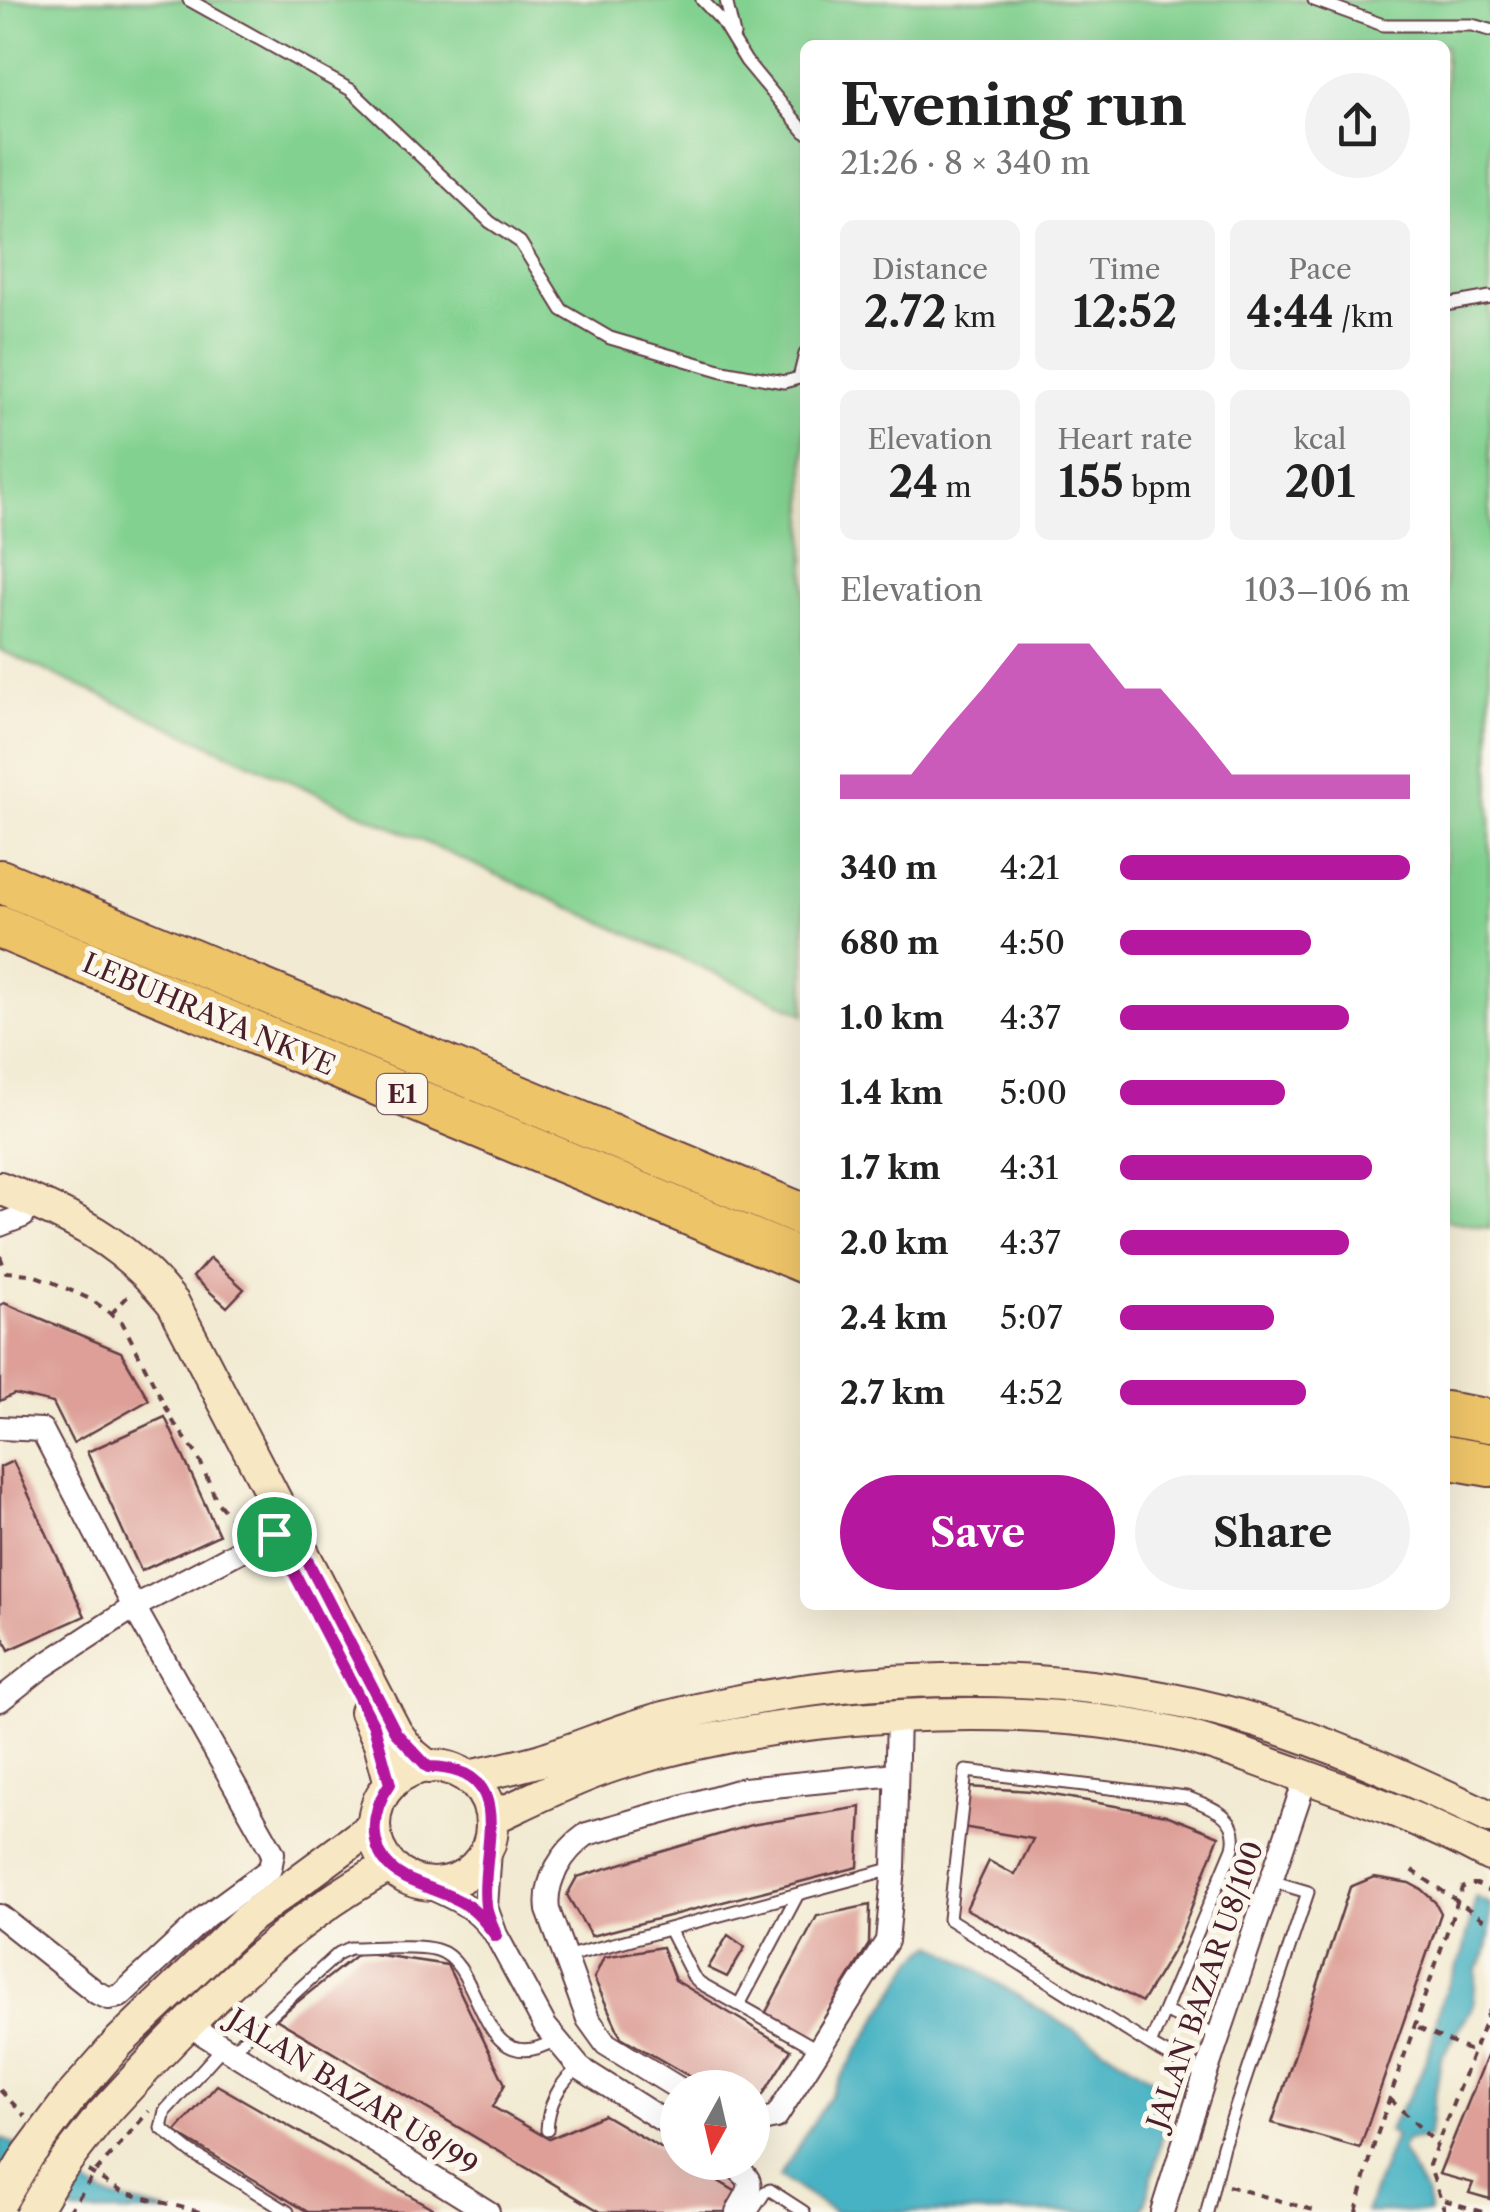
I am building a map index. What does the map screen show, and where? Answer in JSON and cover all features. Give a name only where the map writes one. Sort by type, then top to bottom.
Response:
[{"type":"highway","name":"LEBUHRAYA NKVE","points":[[0,881],[800,1214]]},
{"type":"highway","name":"LEBUHRAYA NKVE","points":[[0,927],[800,1260]]},
{"type":"highway","points":[[1450,1414],[1490,1422]]},
{"type":"highway","points":[[1450,1457],[1490,1465]]},
{"type":"street","points":[[0,1188],[95,1230],[150,1274],[172,1303],[206,1362],[374,1726],[390,1784]]},
{"type":"street","points":[[8,1216],[97,1257],[122,1302],[178,1349],[396,1733],[428,1767]]},
{"type":"street","points":[[0,1428],[42,1430],[134,1607],[272,1854],[270,1869],[206,1916],[120,1996],[110,1998],[97,1993],[0,1916]]},
{"type":"street","points":[[0,1700],[42,1667],[134,1607],[282,1530]]},
{"type":"street","points":[[468,1778],[538,1761],[662,1718],[747,1702],[906,1682],[1008,1680],[1109,1689],[1222,1712],[1407,1778],[1490,1817]]},
{"type":"street","points":[[422,1884],[458,1879],[485,1854],[492,1827],[616,1764],[705,1740],[800,1724],[898,1718],[1014,1716],[1077,1720],[1178,1735],[1428,1822],[1490,1855]]},
{"type":"street","points":[[770,2119],[776,2118],[888,1941],[898,1718]]},
{"type":"street","points":[[496,1936],[486,1907],[492,1827],[488,1802],[468,1778],[442,1767],[402,1775],[381,1796],[373,1826],[375,1840],[389,1866],[404,1878],[478,1912],[556,2040],[580,2068],[660,2119]]},
{"type":"street","points":[[660,2077],[606,2044],[588,2020],[546,1896],[572,1844],[587,1834],[744,1789],[896,1774]]},
{"type":"street","name":"JALAN BAZAR U8/100","points":[[1162,2212],[1306,1777]]},
{"type":"street","points":[[0,2202],[28,2155],[118,2042],[234,1931],[373,1826]]},
{"type":"street","points":[[33,2212],[55,2175],[100,2116],[186,2024],[270,1945],[346,1889],[389,1866]]},
{"type":"street","points":[[556,2040],[588,2020]]},
{"type":"street","name":"JALAN BAZAR U8/99","points":[[186,2024],[488,2212]]},
{"type":"street","points":[[737,2212],[750,2191],[750,2180]]},
{"type":"lane","points":[[189,0],[351,90],[490,222],[520,242],[562,310],[610,338],[722,371],[800,382]]},
{"type":"lane","points":[[702,0],[722,20],[746,61],[800,126]]},
{"type":"lane","points":[[726,0],[736,46]]},
{"type":"lane","points":[[1314,0],[1382,25],[1472,25],[1490,30]]},
{"type":"lane","points":[[1450,304],[1490,297]]},
{"type":"lane","points":[[1150,2045],[1233,1848],[1234,1830],[1225,1814],[1186,1797],[966,1771],[949,1918],[1150,2045],[1204,2076]]},
{"type":"lane","points":[[566,1958],[894,1868]]},
{"type":"lane","points":[[1206,2212],[1222,2146],[1308,1892],[1271,1881]]},
{"type":"lane","points":[[739,2004],[798,1894]]},
{"type":"lane","points":[[669,1929],[693,1976],[819,2050]]},
{"type":"lane","points":[[288,2212],[191,2152],[160,2128],[165,2111],[227,2049],[338,1953],[350,1948],[438,1950],[454,1962],[503,2044],[520,2052],[542,2048],[556,2040]]},
{"type":"lane","points":[[1166,2012],[1218,2036]]},
{"type":"lane","points":[[547,2130],[562,2082],[580,2068]]},
{"type":"lane","points":[[752,2212],[770,2190],[804,2212]]},
{"type":"path","points":[[0,1256],[6,1272]]},
{"type":"path","points":[[0,1276],[6,1272],[30,1274],[92,1300],[122,1302],[132,1336],[174,1424],[198,1456],[217,1502],[240,1527]]},
{"type":"path","points":[[1412,1870],[1490,1924]]},
{"type":"path","points":[[1356,2212],[1375,2142],[1462,1888],[1477,1884],[1490,1891]]},
{"type":"path","points":[[1445,2212],[1430,2165],[1490,2009]]},
{"type":"path","points":[[1417,2027],[1473,2052]]},
{"type":"path","points":[[1390,2100],[1437,2144]]},
{"type":"path","points":[[69,2212],[88,2182]]},
{"type":"path","points":[[1214,2182],[1320,2212]]},
{"type":"path","points":[[1442,2199],[1482,2212]]},
{"type":"green space","points":[[0,0],[1490,0],[1490,1228],[1450,1221],[1450,40],[800,40],[800,1012],[0,650]]},
{"type":"water","points":[[1476,1897],[1490,1904],[1490,1922],[1487,1948],[1477,1969],[1473,2006],[1441,2059],[1428,2138],[1406,2140],[1401,2150],[1426,2194],[1430,2212],[1366,2212],[1395,2136],[1388,2131],[1418,2080],[1432,2043],[1440,2004],[1463,1953]]},
{"type":"water","points":[[934,1944],[1174,2092],[1143,2212],[834,2212],[779,2177],[915,1959]]},
{"type":"water","points":[[0,2137],[108,2197],[169,2212],[74,2212],[0,2166]]},
{"type":"building","points":[[210,1258],[244,1289],[227,1307],[193,1277]]},
{"type":"building","points":[[4,1303],[121,1352],[149,1400],[73,1443],[53,1403],[14,1394],[0,1401],[0,1305]]},
{"type":"building","points":[[165,1417],[219,1535],[141,1571],[87,1452]]},
{"type":"building","points":[[13,1461],[85,1616],[9,1650],[0,1630],[0,1467]]},
{"type":"building","points":[[968,1787],[1031,1791],[1166,1815],[1219,1836],[1178,1942],[1142,2002],[966,1909],[989,1861],[1015,1875],[1033,1839],[962,1827]]},
{"type":"building","points":[[861,1807],[858,1867],[591,1936],[567,1895],[577,1877],[751,1825]]},
{"type":"building","points":[[1374,1877],[1409,1883],[1435,1902],[1441,1913],[1360,2148],[1272,2123],[1350,1887]]},
{"type":"building","points":[[870,1905],[869,1944],[811,2040],[765,2014],[817,1916]]},
{"type":"building","points":[[728,1935],[745,1947],[727,1977],[708,1968]]},
{"type":"building","points":[[662,1947],[675,1980],[791,2050],[770,2083],[770,2070],[679,2070],[621,2037],[594,1978],[604,1957]]},
{"type":"building","points":[[360,1952],[447,1965],[505,2084],[493,2107],[549,2139],[604,2115],[660,2148],[660,2180],[716,2180],[745,2197],[735,2212],[601,2212],[276,2019]]},
{"type":"building","points":[[1490,2049],[1490,2199],[1469,2193],[1473,2183],[1439,2174]]},
{"type":"building","points":[[217,2085],[439,2212],[308,2212],[175,2132]]},
{"type":"route","points":[[289,1525],[396,1733],[412,1754],[428,1767],[442,1767],[468,1778],[488,1802],[492,1836],[486,1907],[496,1936],[478,1912],[460,1900],[404,1878],[381,1854],[373,1826],[375,1810],[390,1784],[380,1743],[274,1534],[289,1525]]}]
